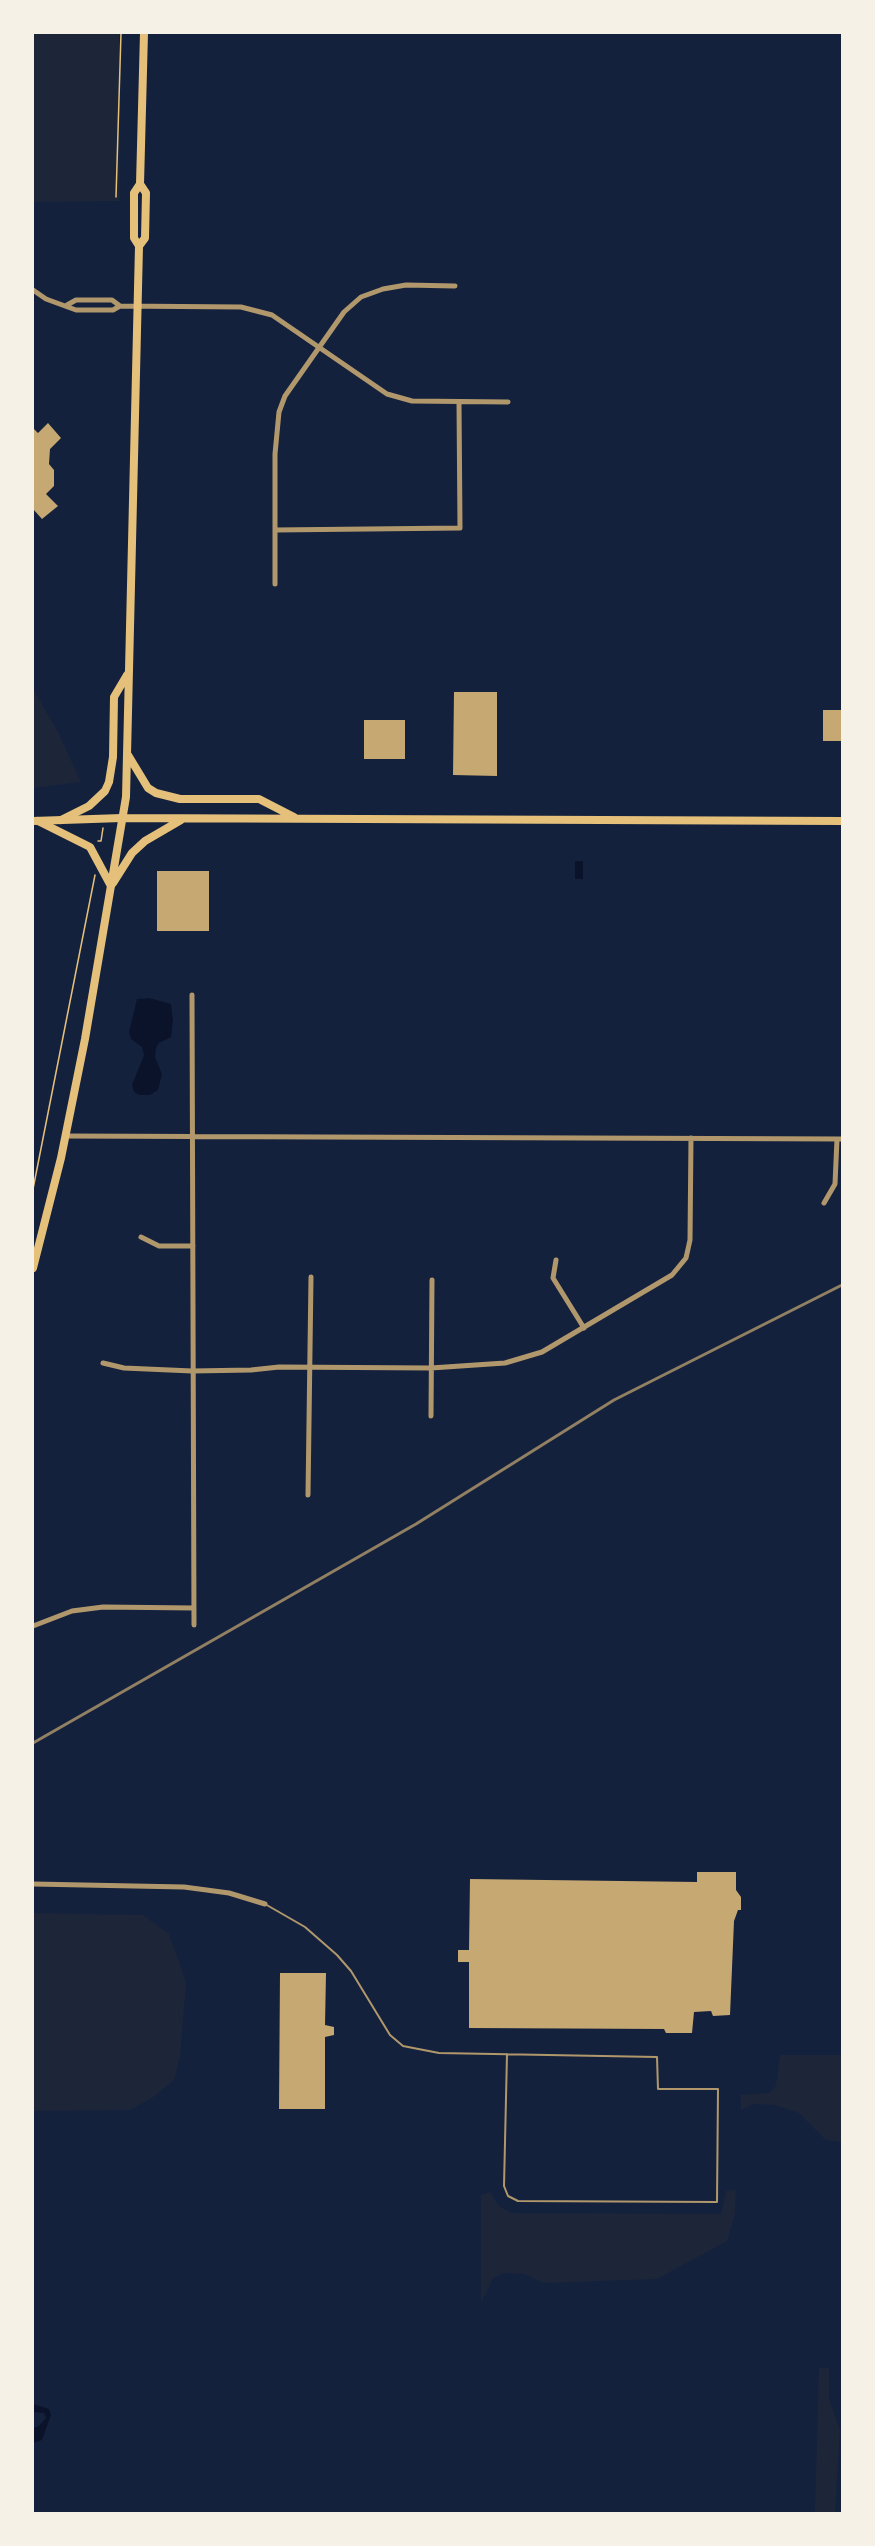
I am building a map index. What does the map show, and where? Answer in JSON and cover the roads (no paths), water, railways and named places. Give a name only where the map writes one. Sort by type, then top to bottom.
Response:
[{"type":"highway","points":[[33,1268],[65,1136],[122,818],[127,753],[139,246],[145,238],[146,193],[140,184],[144,33]]},
{"type":"highway","points":[[61,820],[80,812],[105,791],[112,773],[114,697],[129,672]]},
{"type":"highway","points":[[127,753],[148,788],[156,793],[180,799],[259,799],[297,819]]},
{"type":"highway","points":[[122,818],[842,821]]},
{"type":"highway","points":[[111,886],[132,853],[145,840],[183,819]]},
{"type":"highway","points":[[36,821],[90,847],[111,886]]},
{"type":"main road","points":[[36,821],[122,818]]},
{"type":"street","points":[[275,584],[275,454],[279,412],[285,396],[344,312],[361,297],[383,289],[406,285],[455,286]]},
{"type":"street","points":[[33,291],[46,299],[76,310],[113,310],[120,306],[241,307],[273,315],[320,345],[387,394],[412,401],[508,402]]},
{"type":"street","points":[[67,305],[76,300],[112,300],[120,306]]},
{"type":"street","points":[[274,530],[460,528],[459,402]]},
{"type":"street","points":[[192,995],[194,1625]]},
{"type":"street","points":[[65,1136],[839,1139],[835,1184],[824,1203]]},
{"type":"street","points":[[103,1363],[124,1368],[192,1371],[310,1366],[431,1368],[505,1363],[542,1352],[672,1275],[686,1258],[690,1240],[691,1138]]},
{"type":"street","points":[[141,1237],[159,1245],[193,1246]]},
{"type":"street","points":[[556,1260],[553,1278],[584,1328]]},
{"type":"street","points":[[308,1496],[311,1277]]},
{"type":"street","points":[[431,1416],[432,1280]]},
{"type":"street","points":[[33,1626],[72,1611],[103,1606],[194,1608]]},
{"type":"street","points":[[33,1884],[184,1887],[230,1893],[265,1904]]},
{"type":"lane","points":[[265,1904],[305,1927],[337,1955],[351,1971],[390,2035],[403,2046],[439,2053],[507,2054],[657,2057],[657,2089],[718,2090],[717,2202],[518,2201],[508,2196],[504,2186],[507,2054]]},
{"type":"railway","points":[[33,1743],[416,1524],[614,1400],[842,1285]]}]
